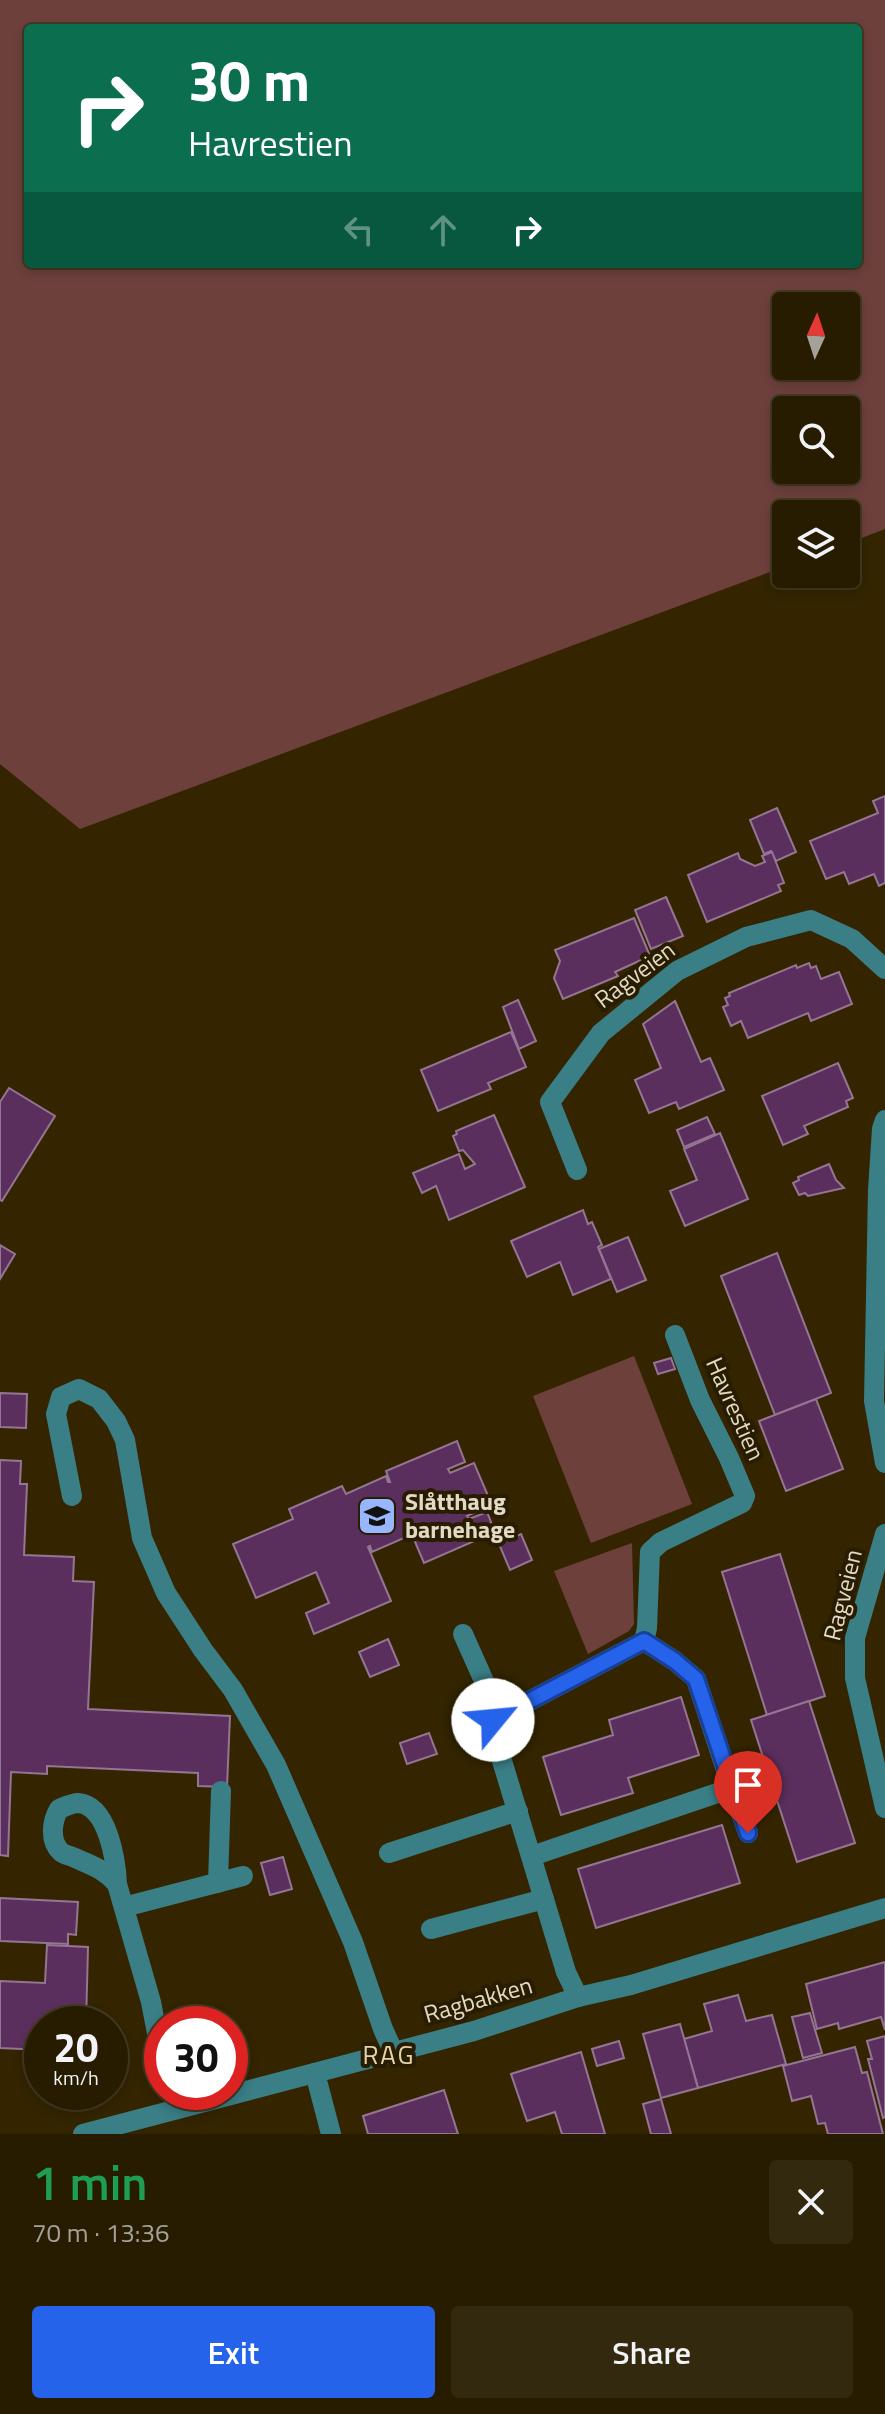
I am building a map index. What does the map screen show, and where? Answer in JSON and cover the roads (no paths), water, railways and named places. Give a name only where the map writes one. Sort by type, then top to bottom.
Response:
[{"type":"street","name":"Ragveien","points":[[577,1170],[550,1102],[601,1033],[677,971],[746,937],[811,920],[852,939],[885,969]]},
{"type":"street","points":[[884,1126],[878,1190],[874,1401],[885,1463]]},
{"type":"street","name":"Havrestien","points":[[644,1641],[650,1552],[661,1542],[734,1508],[742,1503],[745,1496],[700,1400],[675,1335]]},
{"type":"street","points":[[72,1496],[56,1414],[61,1397],[79,1389],[99,1399],[116,1421],[125,1440],[142,1538],[154,1566],[166,1593],[233,1690],[276,1765],[353,1942],[393,2051]]},
{"type":"street","name":"Ragveien","points":[[885,1534],[855,1638],[855,1678],[885,1808]]},
{"type":"street","points":[[463,1634],[484,1681],[496,1741],[566,1972],[578,1997]]},
{"type":"street","points":[[493,1720],[644,1641],[696,1679],[748,1833]]},
{"type":"street","points":[[532,1856],[732,1788]]},
{"type":"street","points":[[218,1883],[221,1791]]},
{"type":"street","points":[[389,1853],[518,1811]]},
{"type":"street","points":[[124,1907],[243,1876]]},
{"type":"street","points":[[117,1884],[152,2006]]},
{"type":"street","points":[[431,1929],[544,1899]]},
{"type":"street","name":"Ragbakken","points":[[248,2086],[315,2073],[474,2031],[578,1997],[631,1985],[885,1908]]},
{"type":"street","points":[[315,2073],[331,2134]]},
{"type":"street","name":"Ragbakken","points":[[83,2134],[148,2110]]},
{"type":"place","name":"Slåtthaug barnehage","points":[[377,1516]]},
{"type":"district","name":"RAG","points":[[389,2055]]}]
